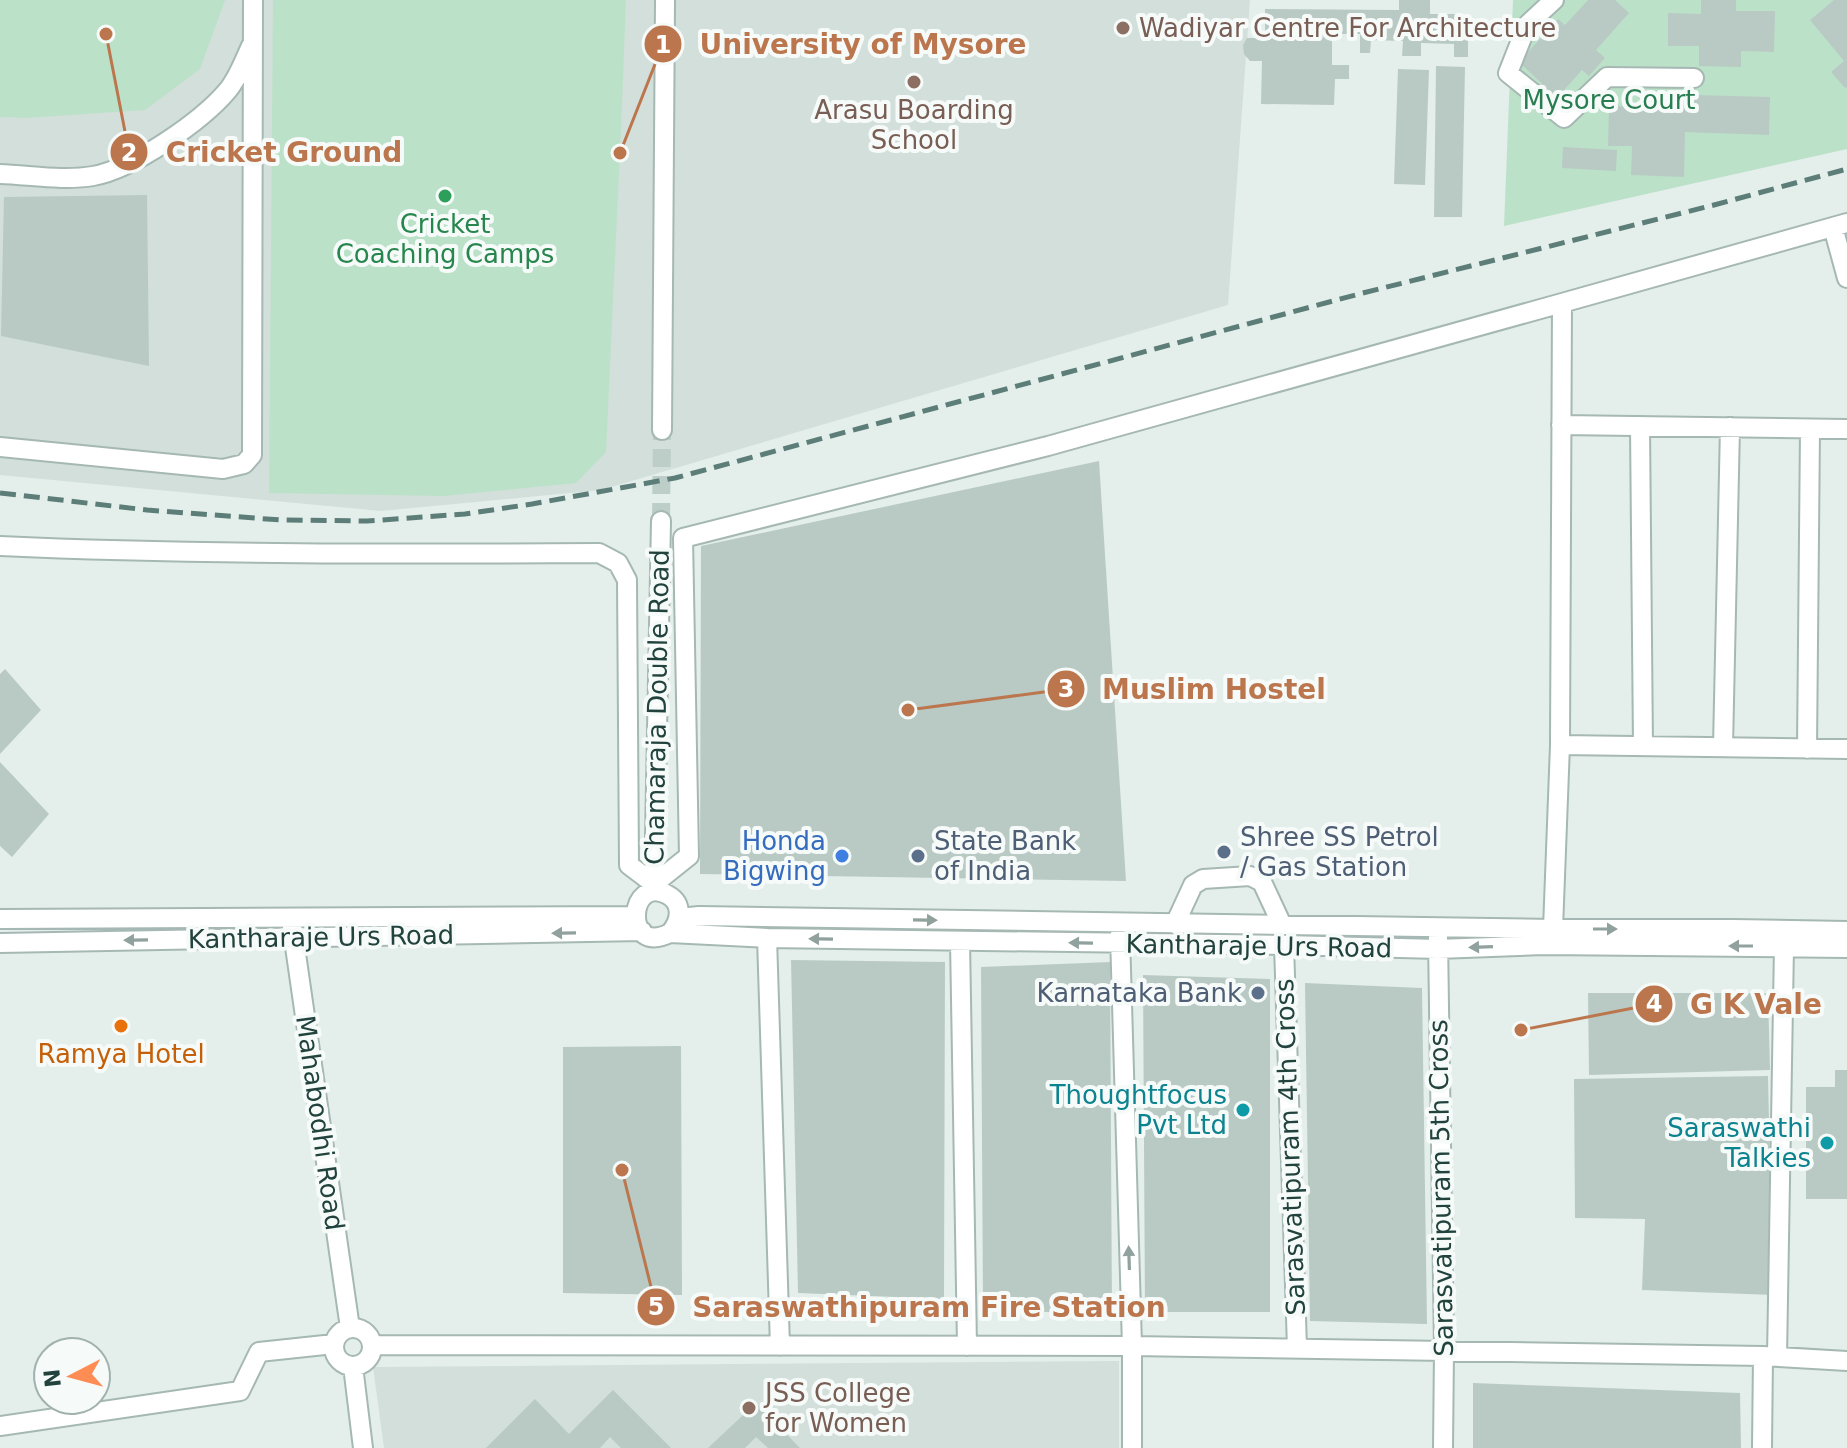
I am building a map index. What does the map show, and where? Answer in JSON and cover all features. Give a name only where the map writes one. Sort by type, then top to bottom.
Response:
[{"type":"street","points":[[0,447],[223,469],[244,464],[252,455],[253,0]]},
{"type":"street","points":[[662,430],[665,0]]},
{"type":"street","points":[[1554,0],[1527,25],[1508,73],[1564,118],[1607,77],[1694,78]]},
{"type":"street","points":[[0,174],[93,176],[139,157],[218,101],[230,88],[253,40]]},
{"type":"street","points":[[0,546],[386,554],[599,553],[618,563],[627,580],[629,865],[654,888],[668,895],[677,905],[674,925],[656,937],[638,923],[637,905],[641,899],[654,888],[689,856],[683,538],[1048,446],[1840,225],[1847,278]]},
{"type":"street","points":[[1553,929],[1560,745],[1562,303]]},
{"type":"street","points":[[1561,425],[1847,429]]},
{"type":"street","points":[[1640,426],[1643,746]]},
{"type":"street","points":[[1723,747],[1730,427]]},
{"type":"street","points":[[1807,749],[1810,429]]},
{"type":"street","name":"Chamaraja Double Road","points":[[654,888],[661,521]]},
{"type":"street","points":[[1560,745],[1847,749]]},
{"type":"street","points":[[1175,924],[1193,885],[1203,879],[1250,876],[1262,882],[1282,925]]},
{"type":"street","name":"Kantharaje Urs Road","points":[[674,925],[699,916],[1847,931]]},
{"type":"street","name":"Kantharaje Urs Road","points":[[0,919],[292,917],[638,923]]},
{"type":"street","name":"Mahabodhi Road","points":[[292,917],[350,1328]]},
{"type":"street","name":"Kantharaje Urs Road","points":[[0,943],[293,938],[638,923]]},
{"type":"street","points":[[1120,923],[1132,1448]]},
{"type":"street","name":"Kantharaje Urs Road","points":[[674,925],[767,938],[1438,949],[1544,945],[1847,948]]},
{"type":"street","name":"Sarasvatipuram 5th Cross","points":[[1438,928],[1443,1448]]},
{"type":"street","points":[[767,938],[780,1346]]},
{"type":"street","points":[[960,941],[967,1346]]},
{"type":"street","name":"Sarasvatipuram 4th Cross","points":[[1284,945],[1297,1348]]},
{"type":"street","points":[[1762,1448],[1770,1356],[1784,946]]},
{"type":"street","points":[[350,1328],[361,1329],[372,1345],[366,1361],[353,1366],[341,1362],[334,1351],[334,1344],[339,1333],[350,1328]]},
{"type":"street","points":[[0,1426],[240,1391],[259,1352],[334,1344]]},
{"type":"street","points":[[372,1345],[1132,1346],[1770,1356],[1847,1361]]},
{"type":"street","points":[[353,1366],[363,1448]]},
{"type":"shaded area","points":[[0,0],[1250,0],[1228,305],[601,490],[381,511],[0,475]]},
{"type":"shaded area","name":"JSS College for Women","points":[[1119,1361],[1119,1448],[384,1448],[373,1367]]},
{"type":"green space","points":[[0,0],[225,0],[200,69],[145,110],[26,118],[0,117]]},
{"type":"green space","name":"Cricket Coaching Camps","points":[[273,0],[626,0],[606,452],[576,483],[443,496],[269,493]]},
{"type":"green space","name":"Mysore Court","points":[[1513,0],[1847,0],[1847,149],[1504,226]]},
{"type":"building","points":[[1399,0],[1430,0],[1430,14],[1468,14],[1468,57],[1454,57],[1454,44],[1421,43],[1421,56],[1402,56],[1403,41],[1371,40],[1370,53],[1360,53],[1360,34],[1332,34],[1332,65],[1349,65],[1349,79],[1335,79],[1334,105],[1261,104],[1262,61],[1250,61],[1244,54],[1243,45],[1247,38],[1265,38],[1265,9],[1399,10]]},
{"type":"building","points":[[1588,0],[1615,0],[1629,13],[1596,50],[1605,58],[1589,76],[1582,70],[1557,98],[1519,62],[1558,19],[1565,25]]},
{"type":"building","points":[[1701,0],[1736,0],[1736,11],[1775,11],[1774,52],[1741,51],[1741,67],[1699,66],[1699,46],[1668,46],[1668,13],[1701,14]]},
{"type":"building","points":[[1834,0],[1847,0],[1845,88],[1831,72],[1844,61],[1810,20]]},
{"type":"building","points":[[1436,66],[1465,67],[1462,217],[1434,217]]},
{"type":"building","points":[[1398,69],[1429,70],[1425,185],[1394,184]]},
{"type":"building","points":[[1658,94],[1770,97],[1769,135],[1685,132],[1684,177],[1631,175],[1632,146],[1608,146],[1609,106],[1658,107]]},
{"type":"building","points":[[1563,147],[1617,150],[1616,171],[1562,168]]},
{"type":"building","points":[[147,195],[149,366],[1,336],[4,197]]},
{"type":"building","points":[[1099,461],[1126,881],[700,874],[701,546]]},
{"type":"building","points":[[5,669],[41,710],[0,754],[0,674]]},
{"type":"building","points":[[0,762],[49,814],[12,857],[0,846]]},
{"type":"building","points":[[791,960],[945,962],[944,1299],[798,1293]]},
{"type":"building","points":[[1110,962],[1112,1315],[983,1309],[981,967]]},
{"type":"building","points":[[1143,975],[1270,979],[1270,1312],[1145,1312]]},
{"type":"building","points":[[1305,983],[1422,988],[1427,1324],[1310,1321]]},
{"type":"building","points":[[1588,993],[1768,993],[1770,1070],[1589,1075]]},
{"type":"building","points":[[681,1046],[682,1295],[563,1293],[563,1047]]},
{"type":"building","name":"Saraswathi Talkies","points":[[1835,1070],[1847,1070],[1847,1199],[1806,1199],[1806,1087],[1835,1087]]},
{"type":"building","points":[[1768,1076],[1773,1295],[1642,1290],[1645,1219],[1575,1218],[1574,1079]]},
{"type":"building","points":[[1473,1383],[1740,1393],[1741,1448],[1473,1448]]},
{"type":"building","points":[[613,1390],[671,1448],[621,1448],[610,1437],[600,1448],[486,1448],[535,1399],[569,1434]]},
{"type":"building","name":"JSS College for Women","points":[[756,1403],[800,1448],[768,1448],[756,1437],[745,1448],[708,1448]]},
{"type":"tunnel","points":[[661,521],[662,430]]},
{"type":"railway","points":[[0,493],[147,510],[281,520],[367,521],[465,514],[532,504],[675,478],[1359,294],[1847,169]]},
{"type":"place","name":"Wadiyar Centre For Architecture","points":[[1123,28]]},
{"type":"place","name":"Cricket Ground","points":[[106,34]]},
{"type":"place","name":"Arasu Boarding School","points":[[914,82]]},
{"type":"place","name":"University of Mysore","points":[[620,153]]},
{"type":"place","name":"Cricket Coaching Camps","points":[[445,196]]},
{"type":"place","name":"Muslim Hostel","points":[[908,710]]},
{"type":"place","name":"Shree SS Petrol / Gas Station","points":[[1224,852]]},
{"type":"place","name":"Honda Bigwing","points":[[842,856]]},
{"type":"place","name":"State Bank of India","points":[[918,856]]},
{"type":"place","name":"Karnataka Bank","points":[[1258,993]]},
{"type":"place","name":"Ramya Hotel","points":[[121,1026]]},
{"type":"place","name":"G K Vale","points":[[1521,1030]]},
{"type":"place","name":"Thoughtfocus Pvt Ltd","points":[[1243,1110]]},
{"type":"place","name":"Saraswathi Talkies","points":[[1827,1143]]},
{"type":"place","name":"Saraswathipuram Fire Station","points":[[622,1170]]},
{"type":"place","name":"JSS College for Women","points":[[749,1408]]}]
